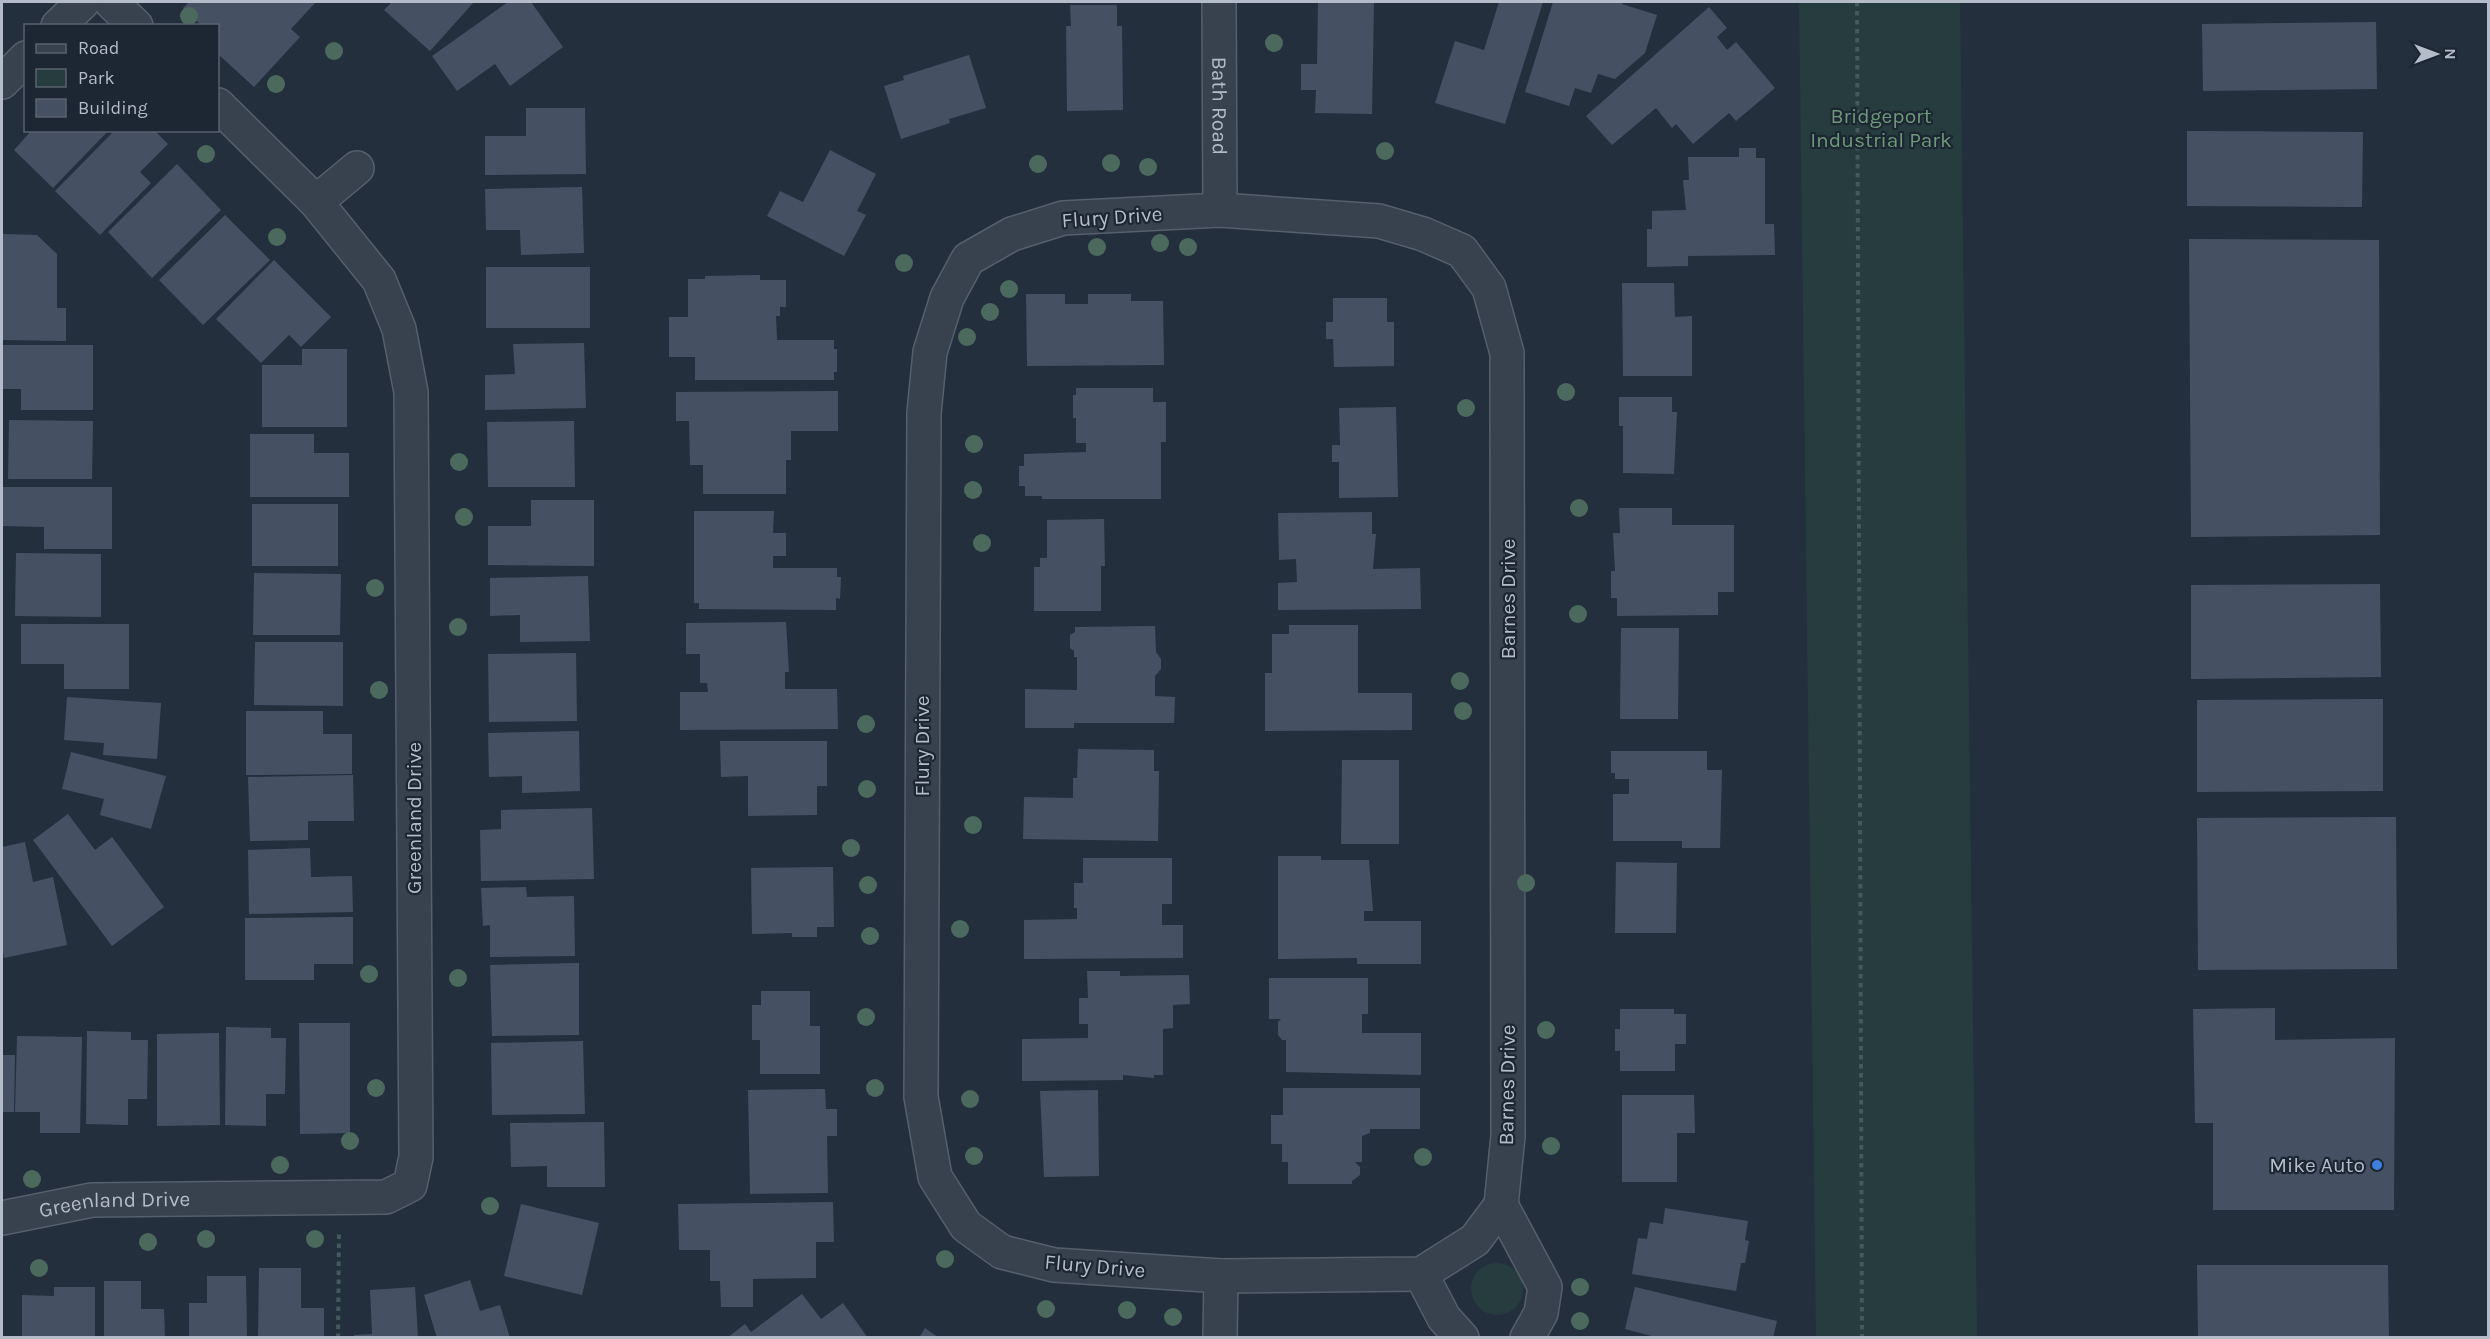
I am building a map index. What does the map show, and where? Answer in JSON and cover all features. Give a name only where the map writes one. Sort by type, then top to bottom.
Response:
[{"type":"street","points":[[60,24],[83,2]]},
{"type":"street","points":[[111,2],[134,24]]},
{"type":"street","name":"Bath Road","points":[[1219,2],[1220,210]]},
{"type":"street","points":[[2,82],[24,60]]},
{"type":"street","name":"Greenland Drive","points":[[2,1218],[92,1200],[386,1197],[410,1185],[416,1156],[411,392],[399,329],[379,280],[316,202],[219,106]]},
{"type":"street","points":[[316,202],[357,168]]},
{"type":"street","name":"Barnes Drive","points":[[1220,210],[1379,221],[1390,224],[1423,234],[1462,251],[1489,288],[1507,353],[1508,1136],[1501,1205]]},
{"type":"street","name":"Flury Drive","points":[[1220,210],[1063,218],[1022,231],[968,259],[947,298],[930,352],[924,413],[921,1097],[935,1177],[966,1226],[1002,1252],[1054,1266],[1221,1276]]},
{"type":"street","points":[[1220,1338],[1221,1276],[1421,1274],[1475,1240],[1501,1205],[1545,1287],[1541,1313],[1527,1338]]},
{"type":"street","points":[[1421,1274],[1444,1318],[1462,1338]]},
{"type":"path","points":[[1857,2],[1862,1338]]},
{"type":"path","points":[[338,1196],[338,1338]]},
{"type":"green space","name":"Bridgeport Industrial Park","points":[[1799,2],[1960,2],[1977,1337],[1816,1337]]},
{"type":"green space","points":[[1497,1263],[1511,1267],[1519,1275],[1523,1289],[1519,1303],[1511,1311],[1497,1315],[1483,1311],[1475,1303],[1471,1289],[1475,1275],[1483,1267]]},
{"type":"building","points":[[189,2],[316,2],[291,29],[300,37],[254,87],[219,55],[219,24],[200,24],[183,8]]},
{"type":"building","points":[[392,2],[474,2],[430,51],[384,10]]},
{"type":"building","points":[[508,2],[531,2],[563,47],[510,86],[495,64],[457,91],[432,56]]},
{"type":"building","points":[[1318,2],[1374,2],[1372,114],[1315,113],[1316,90],[1301,90],[1301,64],[1317,64]]},
{"type":"building","points":[[1499,2],[1543,2],[1505,124],[1435,103],[1455,41],[1484,50]]},
{"type":"building","points":[[1553,2],[1623,2],[1622,4],[1657,15],[1645,53],[1615,79],[1598,74],[1591,93],[1575,88],[1569,106],[1525,92]]},
{"type":"building","points":[[1070,5],[1117,5],[1117,26],[1122,26],[1123,110],[1067,111],[1066,26],[1071,26]]},
{"type":"building","points":[[1709,7],[1727,28],[1717,37],[1727,50],[1736,42],[1775,88],[1736,121],[1729,113],[1693,144],[1676,124],[1672,128],[1656,108],[1612,145],[1586,116]]},
{"type":"building","points":[[2376,22],[2377,89],[2203,91],[2202,24]]},
{"type":"building","points":[[969,55],[986,108],[949,119],[950,123],[901,139],[884,86],[904,80],[903,76]]},
{"type":"building","points":[[526,108],[585,108],[586,174],[485,175],[485,136],[526,136]]},
{"type":"building","points":[[2187,131],[2363,132],[2362,207],[2187,206]]},
{"type":"building","points":[[30,132],[107,132],[53,188],[14,150]]},
{"type":"building","points":[[113,132],[156,132],[168,144],[140,172],[151,183],[100,235],[55,191]]},
{"type":"building","points":[[1739,148],[1756,148],[1756,158],[1765,158],[1765,224],[1774,224],[1775,255],[1688,256],[1688,266],[1647,267],[1647,229],[1652,229],[1652,211],[1686,210],[1683,180],[1689,180],[1688,157],[1739,157]]},
{"type":"building","points":[[830,150],[876,174],[857,211],[866,215],[844,256],[767,216],[780,191],[803,202]]},
{"type":"building","points":[[177,164],[221,210],[152,278],[108,232]]},
{"type":"building","points":[[582,187],[584,253],[521,255],[520,230],[486,230],[485,189]]},
{"type":"building","points":[[225,215],[270,260],[203,325],[159,280]]},
{"type":"building","points":[[2,234],[37,235],[57,254],[57,308],[66,308],[66,341],[2,340]]},
{"type":"building","points":[[2189,239],[2379,240],[2380,535],[2191,537]]},
{"type":"building","points":[[274,260],[331,317],[301,347],[289,335],[261,363],[216,319]]},
{"type":"building","points":[[486,267],[590,267],[590,328],[486,328]]},
{"type":"building","points":[[760,275],[760,280],[786,280],[786,307],[780,307],[780,316],[776,316],[777,340],[834,340],[834,349],[837,349],[837,372],[834,372],[834,380],[695,380],[695,357],[669,357],[669,317],[688,317],[688,279],[705,279],[705,276]]},
{"type":"building","points":[[1622,283],[1674,283],[1675,317],[1692,316],[1692,376],[1623,376]]},
{"type":"building","points":[[1026,294],[1065,294],[1065,304],[1088,304],[1088,294],[1131,294],[1131,301],[1163,301],[1164,365],[1027,366]]},
{"type":"building","points":[[1333,298],[1387,298],[1387,322],[1394,322],[1394,366],[1334,367],[1333,339],[1326,339],[1326,322],[1333,322]]},
{"type":"building","points":[[584,343],[586,408],[485,410],[485,375],[515,374],[513,344]]},
{"type":"building","points":[[2,345],[93,345],[93,410],[21,410],[21,389],[2,389]]},
{"type":"building","points":[[302,349],[347,349],[347,427],[262,427],[262,365],[302,365]]},
{"type":"building","points":[[1076,388],[1153,388],[1153,402],[1166,402],[1166,442],[1161,442],[1161,499],[1042,499],[1042,496],[1025,496],[1025,486],[1019,486],[1019,466],[1024,466],[1024,454],[1086,452],[1086,443],[1076,443],[1073,395],[1076,395]]},
{"type":"building","points":[[838,391],[838,431],[791,431],[791,460],[786,460],[786,494],[703,494],[703,465],[690,465],[689,421],[676,421],[676,392]]},
{"type":"building","points":[[1619,397],[1672,397],[1672,412],[1677,412],[1674,474],[1623,473],[1623,426],[1619,426]]},
{"type":"building","points":[[1396,407],[1398,497],[1339,498],[1339,462],[1332,462],[1332,445],[1340,445],[1339,408]]},
{"type":"building","points":[[9,420],[93,421],[92,479],[8,479]]},
{"type":"building","points":[[574,421],[575,487],[488,487],[487,422]]},
{"type":"building","points":[[250,434],[314,434],[314,453],[349,453],[349,497],[250,497]]},
{"type":"building","points":[[2,487],[112,487],[112,549],[44,549],[44,527],[2,526]]},
{"type":"building","points":[[531,500],[594,500],[594,566],[488,565],[488,526],[531,526]]},
{"type":"building","points":[[252,504],[338,504],[338,566],[252,566]]},
{"type":"building","points":[[1619,508],[1672,508],[1672,525],[1734,525],[1734,592],[1718,592],[1718,615],[1617,616],[1617,598],[1611,598],[1611,571],[1615,571],[1613,533],[1620,533]]},
{"type":"building","points":[[694,511],[774,511],[773,533],[786,533],[786,556],[773,556],[773,568],[837,568],[837,577],[841,577],[840,599],[836,598],[836,610],[699,609],[699,603],[694,603]]},
{"type":"building","points":[[1372,512],[1372,534],[1376,534],[1373,569],[1420,568],[1421,609],[1278,610],[1278,583],[1297,582],[1296,559],[1279,560],[1278,513]]},
{"type":"building","points":[[1104,519],[1105,566],[1101,566],[1101,611],[1034,611],[1034,567],[1040,567],[1040,558],[1047,558],[1047,520]]},
{"type":"building","points":[[16,553],[101,554],[101,617],[15,616]]},
{"type":"building","points":[[254,573],[341,574],[340,635],[253,635]]},
{"type":"building","points":[[588,576],[590,641],[520,642],[520,615],[490,616],[490,578]]},
{"type":"building","points":[[2380,584],[2381,677],[2191,679],[2191,585]]},
{"type":"building","points":[[786,622],[789,672],[785,672],[785,689],[837,689],[838,729],[680,730],[680,692],[708,692],[707,683],[700,683],[700,654],[686,654],[686,623]]},
{"type":"building","points":[[21,624],[129,624],[129,689],[64,689],[64,664],[21,664]]},
{"type":"building","points":[[1289,625],[1358,625],[1358,693],[1412,693],[1412,730],[1265,731],[1265,673],[1272,673],[1272,634],[1289,634]]},
{"type":"building","points":[[1155,626],[1156,652],[1161,659],[1161,669],[1155,676],[1155,696],[1175,697],[1174,723],[1074,723],[1074,728],[1025,728],[1025,689],[1077,690],[1077,657],[1074,657],[1074,651],[1070,648],[1070,635],[1075,632],[1075,627]]},
{"type":"building","points":[[1621,628],[1679,628],[1678,719],[1620,719]]},
{"type":"building","points":[[255,642],[343,642],[343,706],[254,705]]},
{"type":"building","points":[[576,653],[577,721],[489,722],[488,654]]},
{"type":"building","points":[[67,697],[161,703],[157,759],[103,755],[104,743],[64,740]]},
{"type":"building","points":[[2383,699],[2383,791],[2197,792],[2197,700]]},
{"type":"building","points":[[246,711],[323,711],[323,734],[352,734],[352,774],[246,775]]},
{"type":"building","points":[[579,731],[580,791],[522,793],[522,776],[489,777],[488,733]]},
{"type":"building","points":[[720,741],[827,741],[827,786],[817,786],[817,815],[748,816],[748,776],[721,777]]},
{"type":"building","points":[[1078,749],[1154,750],[1154,771],[1159,771],[1158,841],[1023,839],[1024,797],[1073,798],[1073,778],[1077,778]]},
{"type":"building","points":[[1611,751],[1707,751],[1707,770],[1722,770],[1720,848],[1682,848],[1682,841],[1613,841],[1613,794],[1629,794],[1629,779],[1615,779],[1615,773],[1611,773]]},
{"type":"building","points":[[71,752],[166,776],[151,829],[100,815],[104,799],[62,789]]},
{"type":"building","points":[[1342,760],[1399,760],[1399,844],[1341,844]]},
{"type":"building","points":[[353,775],[354,821],[308,821],[308,840],[250,841],[248,777]]},
{"type":"building","points":[[592,808],[594,879],[481,881],[480,830],[501,829],[501,810]]},
{"type":"building","points":[[68,814],[95,850],[112,837],[164,907],[112,946],[33,840]]},
{"type":"building","points":[[2396,817],[2397,969],[2198,970],[2197,818]]},
{"type":"building","points":[[25,842],[33,882],[53,877],[67,945],[4,958],[2,947],[2,847]]},
{"type":"building","points":[[310,848],[311,877],[352,876],[353,912],[249,914],[248,850]]},
{"type":"building","points":[[1278,856],[1321,856],[1321,860],[1369,860],[1373,911],[1364,911],[1364,921],[1421,921],[1421,964],[1357,964],[1357,958],[1278,959]]},
{"type":"building","points":[[1083,858],[1172,858],[1172,904],[1162,904],[1162,925],[1183,925],[1183,958],[1024,959],[1024,920],[1077,919],[1077,908],[1074,908],[1074,883],[1083,883]]},
{"type":"building","points":[[1616,862],[1677,863],[1676,933],[1615,933]]},
{"type":"building","points":[[833,867],[834,927],[817,927],[817,937],[792,937],[792,933],[752,934],[751,868]]},
{"type":"building","points":[[526,887],[527,897],[574,896],[575,956],[490,957],[490,925],[483,926],[481,888]]},
{"type":"building","points":[[353,917],[353,964],[314,964],[314,980],[245,980],[245,918]]},
{"type":"building","points":[[579,963],[579,1035],[492,1036],[490,965]]},
{"type":"building","points":[[1087,971],[1120,971],[1120,976],[1189,975],[1190,1004],[1173,1005],[1173,1028],[1163,1029],[1163,1075],[1154,1075],[1154,1078],[1123,1075],[1123,1080],[1022,1081],[1022,1039],[1088,1038],[1088,1024],[1079,1024],[1079,998],[1088,998]]},
{"type":"building","points":[[1269,978],[1368,978],[1368,1014],[1362,1014],[1362,1033],[1421,1033],[1421,1075],[1286,1072],[1286,1040],[1282,1040],[1278,1035],[1278,1022],[1281,1019],[1269,1019]]},
{"type":"building","points":[[761,991],[810,991],[810,1026],[820,1026],[820,1074],[760,1074],[760,1040],[752,1040],[752,1005],[761,1005]]},
{"type":"building","points":[[2275,1008],[2275,1040],[2395,1038],[2394,1210],[2213,1210],[2213,1123],[2195,1123],[2193,1009]]},
{"type":"building","points":[[1620,1009],[1674,1009],[1674,1014],[1686,1014],[1686,1044],[1675,1044],[1675,1071],[1620,1071],[1620,1051],[1615,1051],[1615,1029],[1620,1029]]},
{"type":"building","points":[[299,1023],[350,1023],[350,1133],[300,1134]]},
{"type":"building","points":[[226,1027],[271,1028],[271,1038],[286,1038],[285,1094],[266,1094],[266,1126],[225,1125]]},
{"type":"building","points":[[87,1031],[131,1032],[131,1040],[148,1040],[147,1099],[128,1099],[128,1125],[86,1124]]},
{"type":"building","points":[[219,1033],[220,1125],[157,1126],[157,1034]]},
{"type":"building","points":[[17,1036],[82,1037],[80,1133],[40,1133],[40,1112],[15,1112]]},
{"type":"building","points":[[583,1041],[585,1114],[492,1115],[491,1043]]},
{"type":"building","points":[[2,1055],[15,1055],[14,1112],[2,1112]]},
{"type":"building","points":[[1283,1088],[1420,1088],[1420,1129],[1370,1129],[1370,1133],[1362,1136],[1362,1162],[1355,1162],[1360,1167],[1360,1175],[1352,1181],[1352,1184],[1288,1184],[1288,1162],[1282,1162],[1282,1144],[1271,1144],[1271,1115],[1283,1115]]},
{"type":"building","points":[[825,1089],[826,1109],[837,1109],[837,1136],[827,1136],[828,1193],[750,1194],[748,1090]]},
{"type":"building","points":[[1098,1090],[1099,1176],[1044,1177],[1040,1091]]},
{"type":"building","points":[[1622,1095],[1694,1095],[1695,1133],[1677,1133],[1677,1182],[1622,1182]]},
{"type":"building","points":[[604,1122],[605,1187],[547,1187],[547,1166],[511,1167],[510,1123]]},
{"type":"building","points":[[833,1202],[834,1242],[816,1242],[816,1278],[753,1279],[753,1307],[721,1307],[720,1281],[710,1281],[710,1250],[679,1250],[678,1204]]},
{"type":"building","points":[[521,1204],[599,1223],[582,1295],[504,1276]]},
{"type":"building","points":[[1665,1208],[1748,1221],[1745,1240],[1749,1241],[1745,1263],[1741,1263],[1736,1291],[1632,1274],[1638,1238],[1647,1239],[1650,1222],[1663,1224]]},
{"type":"building","points":[[2197,1265],[2388,1265],[2389,1338],[2198,1338]]},
{"type":"building","points":[[259,1268],[301,1268],[301,1308],[324,1308],[324,1338],[258,1338]]},
{"type":"building","points":[[207,1276],[246,1276],[247,1338],[189,1338],[189,1303],[207,1303]]},
{"type":"building","points":[[470,1280],[480,1311],[500,1305],[510,1338],[437,1338],[424,1295]]},
{"type":"building","points":[[104,1281],[141,1281],[141,1309],[164,1309],[165,1338],[104,1338]]},
{"type":"building","points":[[54,1287],[95,1287],[95,1338],[22,1338],[22,1295],[54,1296]]},
{"type":"building","points":[[415,1287],[418,1338],[354,1338],[354,1335],[372,1334],[370,1290]]},
{"type":"building","points":[[1635,1287],[1777,1321],[1773,1338],[1659,1338],[1625,1329]]},
{"type":"building","points":[[802,1294],[821,1319],[843,1303],[868,1338],[727,1338],[745,1324],[751,1332]]},
{"type":"building","points":[[925,1328],[939,1338],[919,1338]]},
{"type":"place","name":"Mike Auto","points":[[2377,1165]]}]
